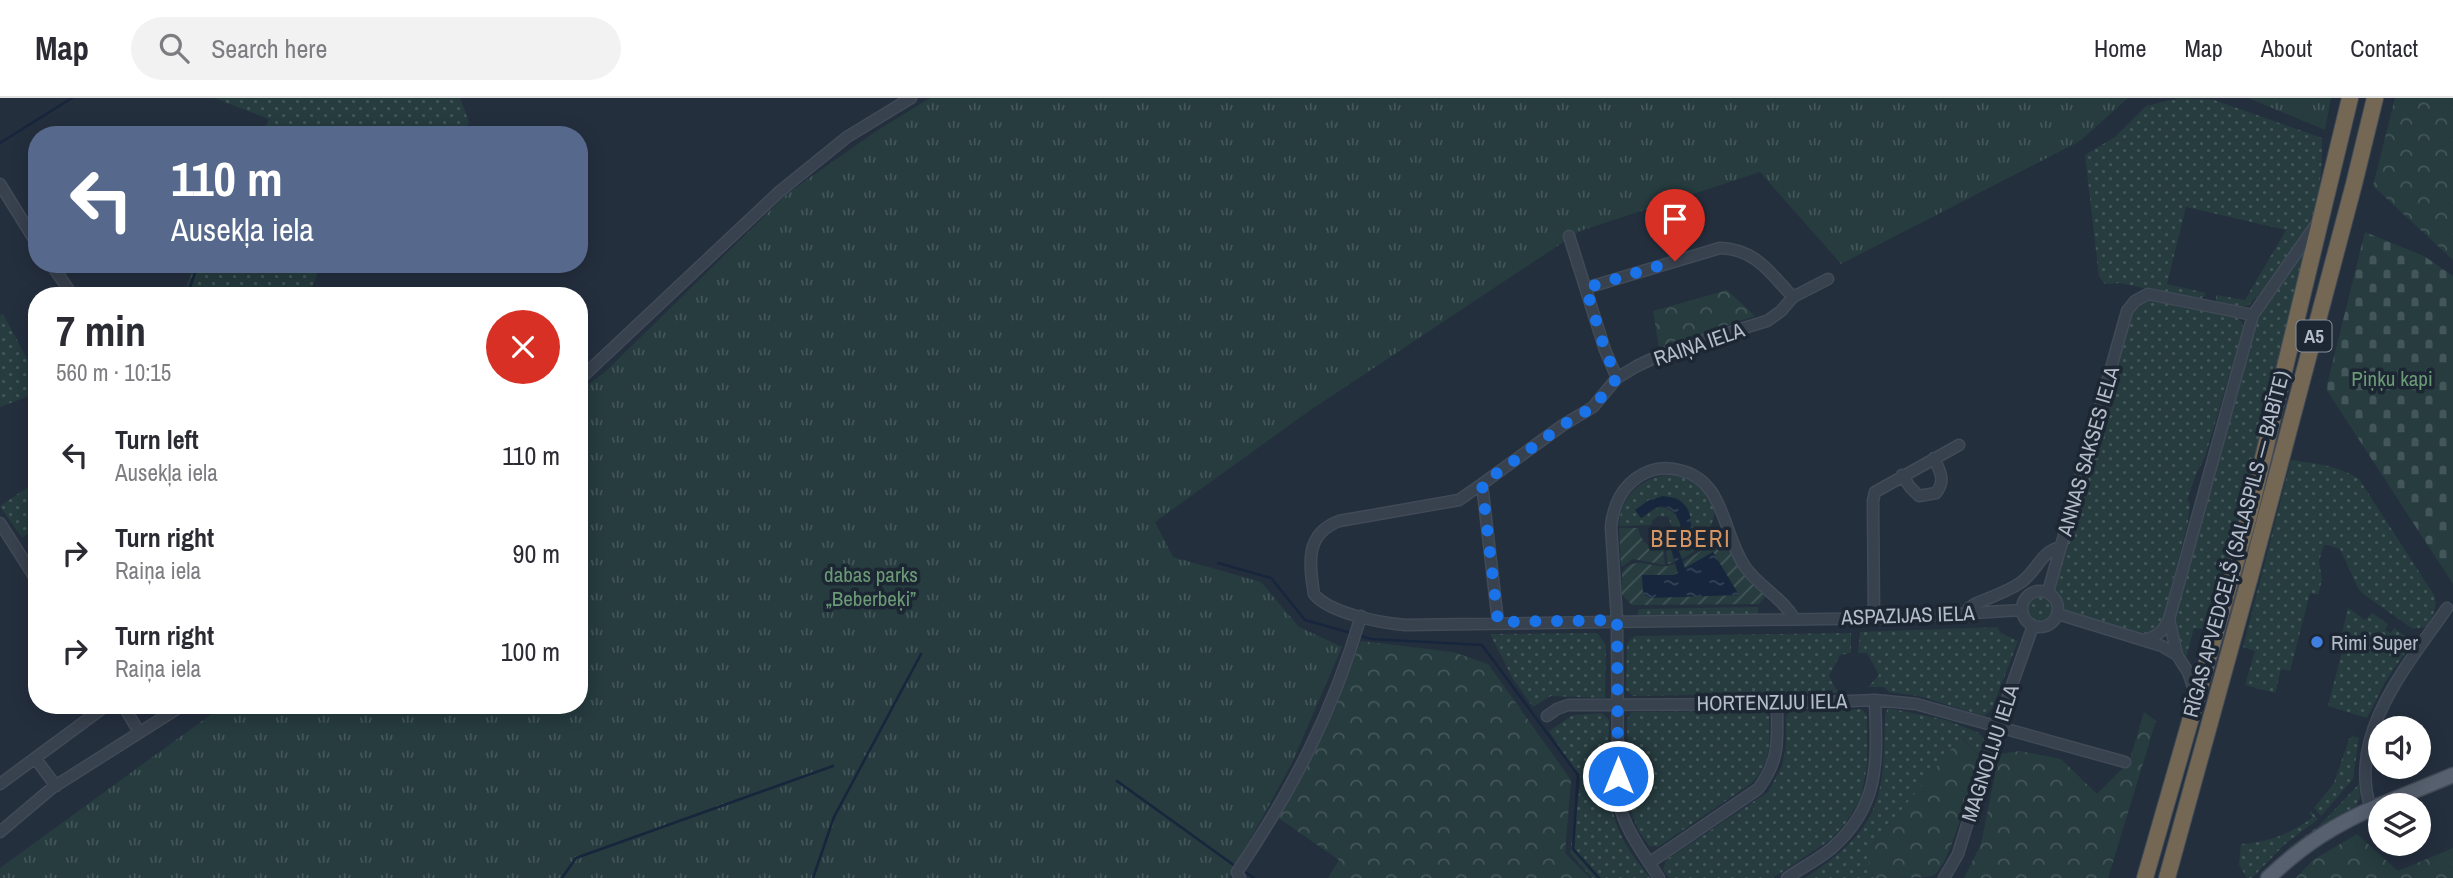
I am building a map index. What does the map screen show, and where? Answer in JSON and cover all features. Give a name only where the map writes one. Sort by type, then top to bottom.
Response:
[{"type":"highway","name":"RĪGAS APVEDCEĻŠ (SALASPILS — BABĪTE)","points":[[2145,878],[2249,516],[2350,98]]},
{"type":"highway","name":"RĪGAS APVEDCEĻŠ (SALASPILS — BABĪTE)","points":[[2166,878],[2251,573],[2375,98]]},
{"type":"main road","points":[[2409,793],[2453,775]]},
{"type":"main road","points":[[2268,878],[2310,841],[2368,810]]},
{"type":"street","points":[[588,372],[779,192],[847,137],[911,98]]},
{"type":"street","points":[[0,184],[28,229]]},
{"type":"street","points":[[2144,640],[2163,631],[2169,619],[2253,315],[2319,220]]},
{"type":"street","points":[[1569,236],[1605,350],[1617,378]]},
{"type":"street","points":[[1586,288],[1720,248],[1732,248],[1758,259],[1793,297]]},
{"type":"street","name":"RAIŅA IELA","points":[[1361,616],[1326,605],[1314,594],[1311,551],[1325,526],[1339,521],[1459,500],[1563,425],[1593,407],[1617,378],[1636,366],[1671,350],[1767,321],[1781,312],[1793,297],[1828,279]]},
{"type":"street","name":"ANNAS SAKSES IELA","points":[[2048,592],[2127,311],[2135,301],[2148,294],[2253,315]]},
{"type":"street","points":[[1874,618],[1875,492],[1959,445]]},
{"type":"street","points":[[1902,475],[1919,496],[1936,493],[1942,486],[1941,474],[1934,458]]},
{"type":"street","points":[[1659,878],[1622,817],[1618,800],[1617,620],[1611,527],[1613,512],[1623,492],[1634,480],[1653,470],[1665,468],[1688,472],[1703,481],[1713,492],[1745,567],[1784,604],[1794,618]]},
{"type":"street","points":[[1482,484],[1498,622]]},
{"type":"street","points":[[0,523],[28,567]]},
{"type":"street","points":[[1968,614],[1969,608],[1975,604],[2028,578],[2050,550],[2060,547]]},
{"type":"street","points":[[2040,590],[2048,592],[2057,601],[2058,614],[2048,625],[2033,626],[2023,617],[2021,610],[2027,596],[2040,590]]},
{"type":"street","points":[[2368,796],[2365,792],[2365,769],[2376,723],[2396,684],[2447,608]]},
{"type":"street","name":"ASPAZIJAS IELA","points":[[1361,616],[1405,625],[1874,618],[2021,610]]},
{"type":"street","points":[[2058,614],[2162,646],[2177,655]]},
{"type":"street","points":[[1238,875],[1300,771],[1348,662],[1361,616]]},
{"type":"street","points":[[2169,619],[2177,655],[2188,672],[2197,699]]},
{"type":"street","name":"MAGNOLIJU IELA","points":[[1944,878],[1958,854],[1997,727],[2033,626]]},
{"type":"street","points":[[1787,878],[1831,849],[1854,825],[1871,793],[1877,757],[1875,700]]},
{"type":"street","name":"HORTENZIJU IELA","points":[[1546,716],[1568,705],[1777,704],[1875,700],[1916,704],[2125,762]]},
{"type":"street","points":[[1649,863],[1758,789],[1770,774],[1776,757],[1777,704]]},
{"type":"street","points":[[0,784],[95,714]]},
{"type":"street","points":[[128,714],[139,732]]},
{"type":"street","points":[[0,832],[56,786],[168,714]]},
{"type":"street","points":[[35,758],[56,786]]},
{"type":"green space","points":[[214,98],[460,98],[469,122],[467,126],[266,126],[269,119]]},
{"type":"green space","name":"dabas parks „Beberbeķi”","points":[[930,98],[2128,98],[2080,141],[1841,264],[1760,172],[1580,231],[1309,411],[1155,522],[1173,557],[1261,582],[1299,627],[1342,647],[1291,765],[1229,878],[0,878],[0,868],[212,714],[588,714],[588,385],[607,370],[788,193],[875,132]]},
{"type":"green space","points":[[2180,98],[2214,100],[2322,138],[2319,186],[2308,225],[2285,262],[2248,306],[2231,307],[2216,303],[2216,295],[2245,300],[2286,230],[2186,207],[2167,284],[2206,293],[2200,300],[2120,283],[2105,284],[2099,277],[2085,155],[2115,137],[2146,106]]},
{"type":"green space","points":[[2248,98],[2331,98],[2325,130]]},
{"type":"green space","points":[[2395,98],[2453,98],[2453,260],[2373,186]]},
{"type":"green space","name":"Piņķu kapi","points":[[2365,232],[2424,256],[2453,276],[2453,584],[2326,389]]},
{"type":"green space","points":[[2302,252],[2307,255],[2209,630],[2194,628],[2186,658],[2176,633],[2176,607],[2255,324]]},
{"type":"green space","points":[[191,273],[318,273],[312,287],[186,287]]},
{"type":"green space","points":[[1727,290],[1755,316],[1659,348],[1653,311]]},
{"type":"green space","points":[[2154,300],[2236,317],[2242,322],[2243,329],[2205,457],[2187,500],[2190,503],[2188,522],[2161,626],[2146,635],[2065,611],[2055,589],[2129,317],[2139,306]]},
{"type":"green space","points":[[3,314],[28,360],[28,396],[0,407],[0,315]]},
{"type":"green space","points":[[2291,460],[2335,468],[2359,479],[2434,595],[2435,608],[2426,627],[2413,629],[2363,594],[2340,549],[2324,545],[2319,561],[2322,580],[2318,595],[2310,593],[2290,671],[2281,669],[2275,693],[2245,685],[2255,651],[2243,647]]},
{"type":"green space","points":[[1664,475],[1681,477],[1695,484],[1707,494],[1715,509],[1705,539],[1682,559],[1678,549],[1687,540],[1692,524],[1663,496],[1642,518],[1658,507],[1677,516],[1681,529],[1670,544],[1674,562],[1668,564],[1664,536],[1672,527],[1668,517],[1658,516],[1651,525],[1619,526],[1623,507],[1632,492],[1638,486]]},
{"type":"green space","points":[[28,487],[28,534],[22,538],[0,506]]},
{"type":"green space","points":[[1721,526],[1738,564],[1766,596],[1759,604],[1632,605],[1622,595],[1622,572],[1628,566],[1640,563],[1660,566],[1675,564],[1678,573],[1674,575],[1738,595],[1713,552],[1685,569],[1683,562],[1702,550],[1713,532]]},
{"type":"green space","points":[[1619,528],[1638,528],[1646,544],[1663,550],[1665,565],[1633,559],[1621,567]]},
{"type":"green space","points":[[2040,595],[2050,599],[2054,609],[2050,619],[2040,623],[2030,619],[2026,609],[2030,599]]},
{"type":"green space","points":[[1758,607],[1758,614],[1637,615],[1639,609]]},
{"type":"green space","points":[[2348,608],[2365,620],[2372,613],[2388,624],[2385,630],[2391,633],[2394,628],[2411,644],[2385,682],[2367,718],[2328,706],[2343,647],[2339,645]]},
{"type":"green space","points":[[1997,627],[2001,633],[2018,641],[1992,709],[1984,716],[1918,696],[1889,692],[1884,687],[1868,687],[1879,675],[1867,653],[1858,653],[1860,632]]},
{"type":"green space","points":[[1597,633],[1606,645],[1605,698],[1551,696],[1533,707],[1513,679],[1490,634]]},
{"type":"green space","points":[[1851,633],[1851,653],[1840,655],[1829,676],[1838,693],[1633,696],[1626,690],[1627,644],[1634,636]]},
{"type":"green space","points":[[1361,641],[1453,652],[1488,664],[1571,780],[1565,853],[1590,878],[1328,878],[1339,860],[1277,817],[1331,718]]},
{"type":"green space","points":[[1888,708],[1946,720],[1979,733],[1985,741],[1979,755],[1962,737],[1866,853],[1874,878],[1805,878],[1849,844],[1863,828],[1873,810],[1883,770],[1885,715]]},
{"type":"green space","points":[[1862,709],[1867,716],[1867,766],[1861,798],[1845,824],[1830,840],[1773,878],[1669,878],[1663,870],[1666,860],[1768,792],[1782,766],[1786,745],[1786,717],[1789,712]]},
{"type":"green space","points":[[1763,711],[1769,716],[1767,759],[1752,783],[1658,847],[1649,846],[1638,830],[1628,802],[1627,720],[1631,712]]},
{"type":"green space","points":[[2144,712],[2156,721],[2108,878],[1964,878],[1981,844],[1999,754],[2020,751],[2061,759],[2097,794],[2129,762]]},
{"type":"green space","points":[[1602,713],[1609,720],[1608,766],[1613,813],[1624,841],[1650,878],[1592,878],[1570,853],[1581,780],[1549,731],[1573,715]]},
{"type":"green space","points":[[2353,736],[2359,738],[2353,779],[2321,816],[2314,808],[2334,783],[2349,739]]},
{"type":"green space","points":[[1961,737],[1979,755],[1960,820],[1940,869],[1928,877],[1874,878],[1866,853]]},
{"type":"green space","points":[[2359,784],[2360,798],[2356,806],[2310,833],[2257,878],[2292,845],[2320,825]]},
{"type":"green space","points":[[2311,811],[2318,819],[2285,844],[2252,878],[2247,878],[2239,865],[2241,844],[2261,842],[2297,828],[2313,817],[2309,813]]},
{"type":"green space","points":[[2357,834],[2368,844],[2368,856],[2381,856],[2398,871],[2453,848],[2453,878],[2296,878],[2313,860]]},
{"type":"water","points":[[1663,496],[1677,499],[1689,511],[1689,531],[1678,549],[1685,568],[1713,552],[1739,595],[1651,598],[1643,594],[1642,575],[1678,573],[1670,544],[1681,529],[1677,516],[1662,506],[1641,518],[1635,510],[1649,500]]},
{"type":"waterway","points":[[0,143],[72,98]]},
{"type":"waterway","points":[[190,287],[195,273]]},
{"type":"waterway","points":[[1218,563],[1271,578],[1305,620],[1351,633]]},
{"type":"waterway","points":[[1361,636],[1371,639],[1482,645],[1578,775],[1573,849],[1599,878]]},
{"type":"waterway","points":[[813,878],[834,817],[921,654]]},
{"type":"waterway","points":[[562,878],[576,858],[833,766]]},
{"type":"waterway","points":[[1117,781],[1235,866]]},
{"type":"waterway","points":[[1244,871],[1254,878]]},
{"type":"place","name":"Rimi Super","points":[[2317,642]]},
{"type":"district","name":"BEBERI","points":[[1691,538]]},
{"type":"route","points":[[1618,776],[1617,620],[1498,622],[1482,484],[1563,425],[1593,407],[1617,378],[1605,350],[1586,288],[1675,261]]}]
